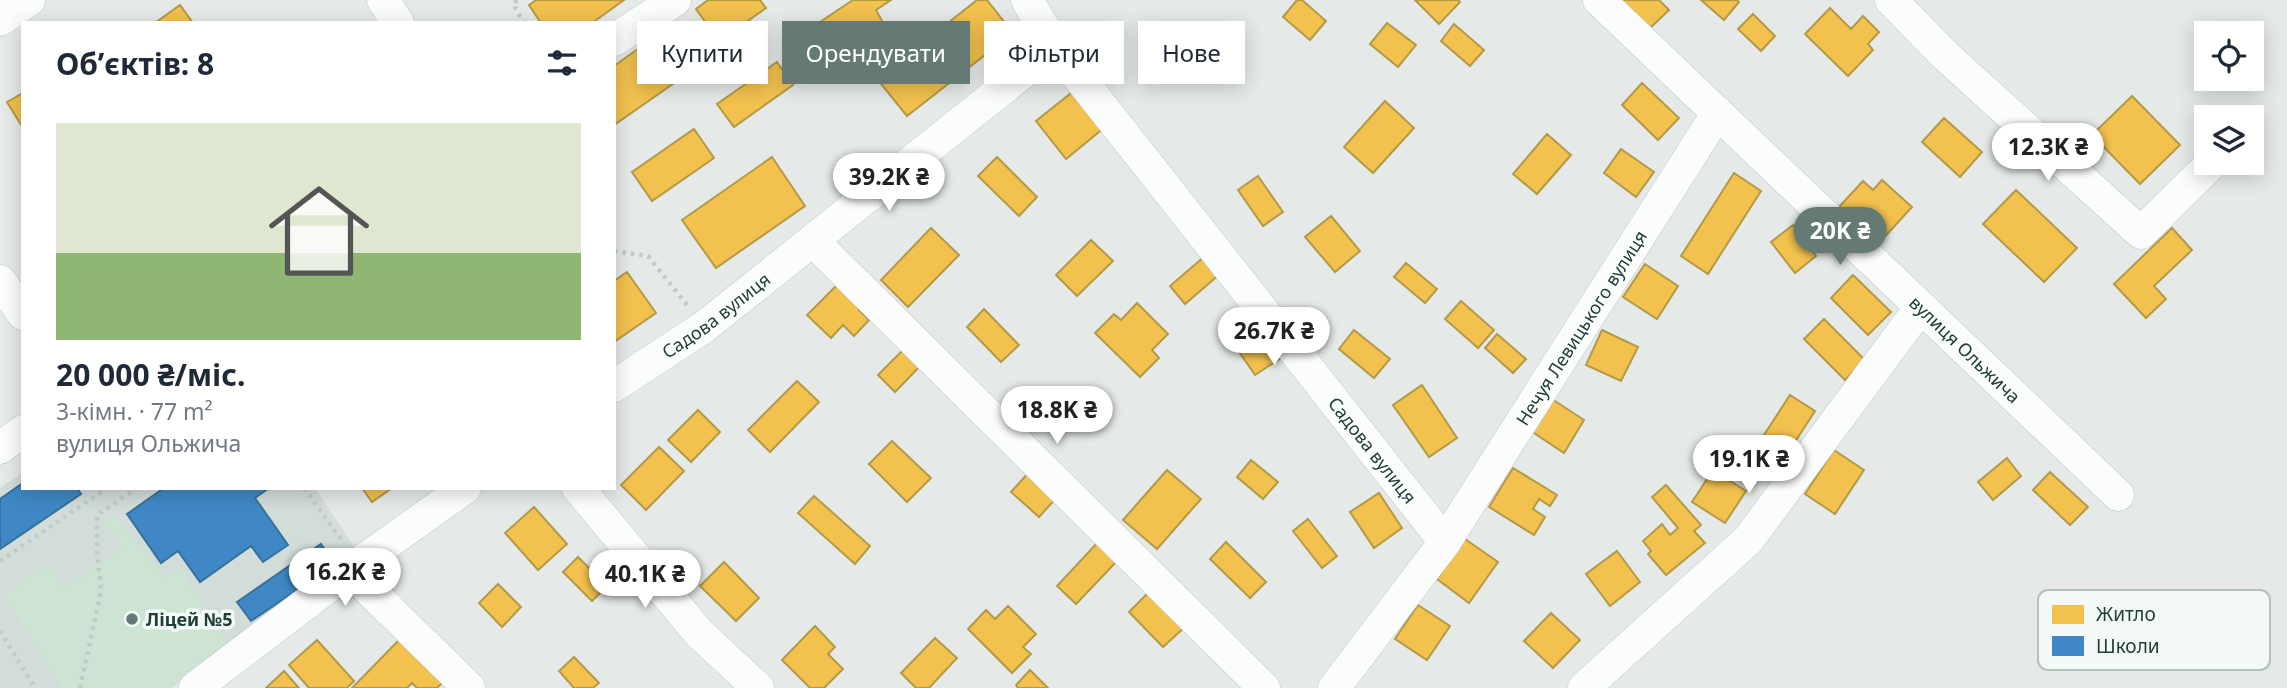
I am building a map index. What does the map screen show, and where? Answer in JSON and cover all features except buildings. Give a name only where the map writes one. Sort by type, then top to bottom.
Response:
[{"type":"street","points":[[0,20],[29,0]]},
{"type":"street","points":[[383,0],[397,21]]},
{"type":"street","points":[[616,39],[675,0]]},
{"type":"street","name":"Садова вулиця","points":[[1027,0],[1040,21]]},
{"type":"street","name":"вулиця Ольжича","points":[[1599,0],[2118,495]]},
{"type":"street","points":[[1891,0],[1947,57],[2141,233],[2200,175]]},
{"type":"street","name":"Садова вулиця","points":[[616,385],[704,327],[1009,84]]},
{"type":"street","name":"Садова вулиця","points":[[1084,84],[1445,542]]},
{"type":"street","name":"Нечуя Левицького вулиця","points":[[1445,542],[1717,114]]},
{"type":"street","points":[[813,241],[1264,688]]},
{"type":"street","points":[[0,281],[21,311]]},
{"type":"street","points":[[1584,688],[1748,540],[1920,308]]},
{"type":"street","points":[[0,447],[21,432]]},
{"type":"street","points":[[195,688],[354,567],[462,490]]},
{"type":"street","points":[[580,490],[699,633],[758,688]]},
{"type":"street","points":[[1334,688],[1445,542]]},
{"type":"street","points":[[354,567],[469,688]]},
{"type":"path","points":[[517,0],[513,4],[523,21]]},
{"type":"path","points":[[616,251],[648,256],[704,327]]},
{"type":"path","points":[[0,561],[104,490]]},
{"type":"path","points":[[80,688],[101,591],[97,515],[134,490]]},
{"type":"path","points":[[305,490],[354,567]]},
{"type":"path","points":[[0,631],[35,688]]},
{"type":"shaded area","name":"Ліцей №5","points":[[21,473],[21,490],[316,490],[357,551],[170,688],[0,688],[0,488]]},
{"type":"green space","points":[[114,513],[163,578],[180,568],[229,645],[172,688],[62,688],[4,595],[49,564],[65,588],[123,547],[104,521]]},
{"type":"place","name":"Ліцей №5","points":[[132,619]]}]
